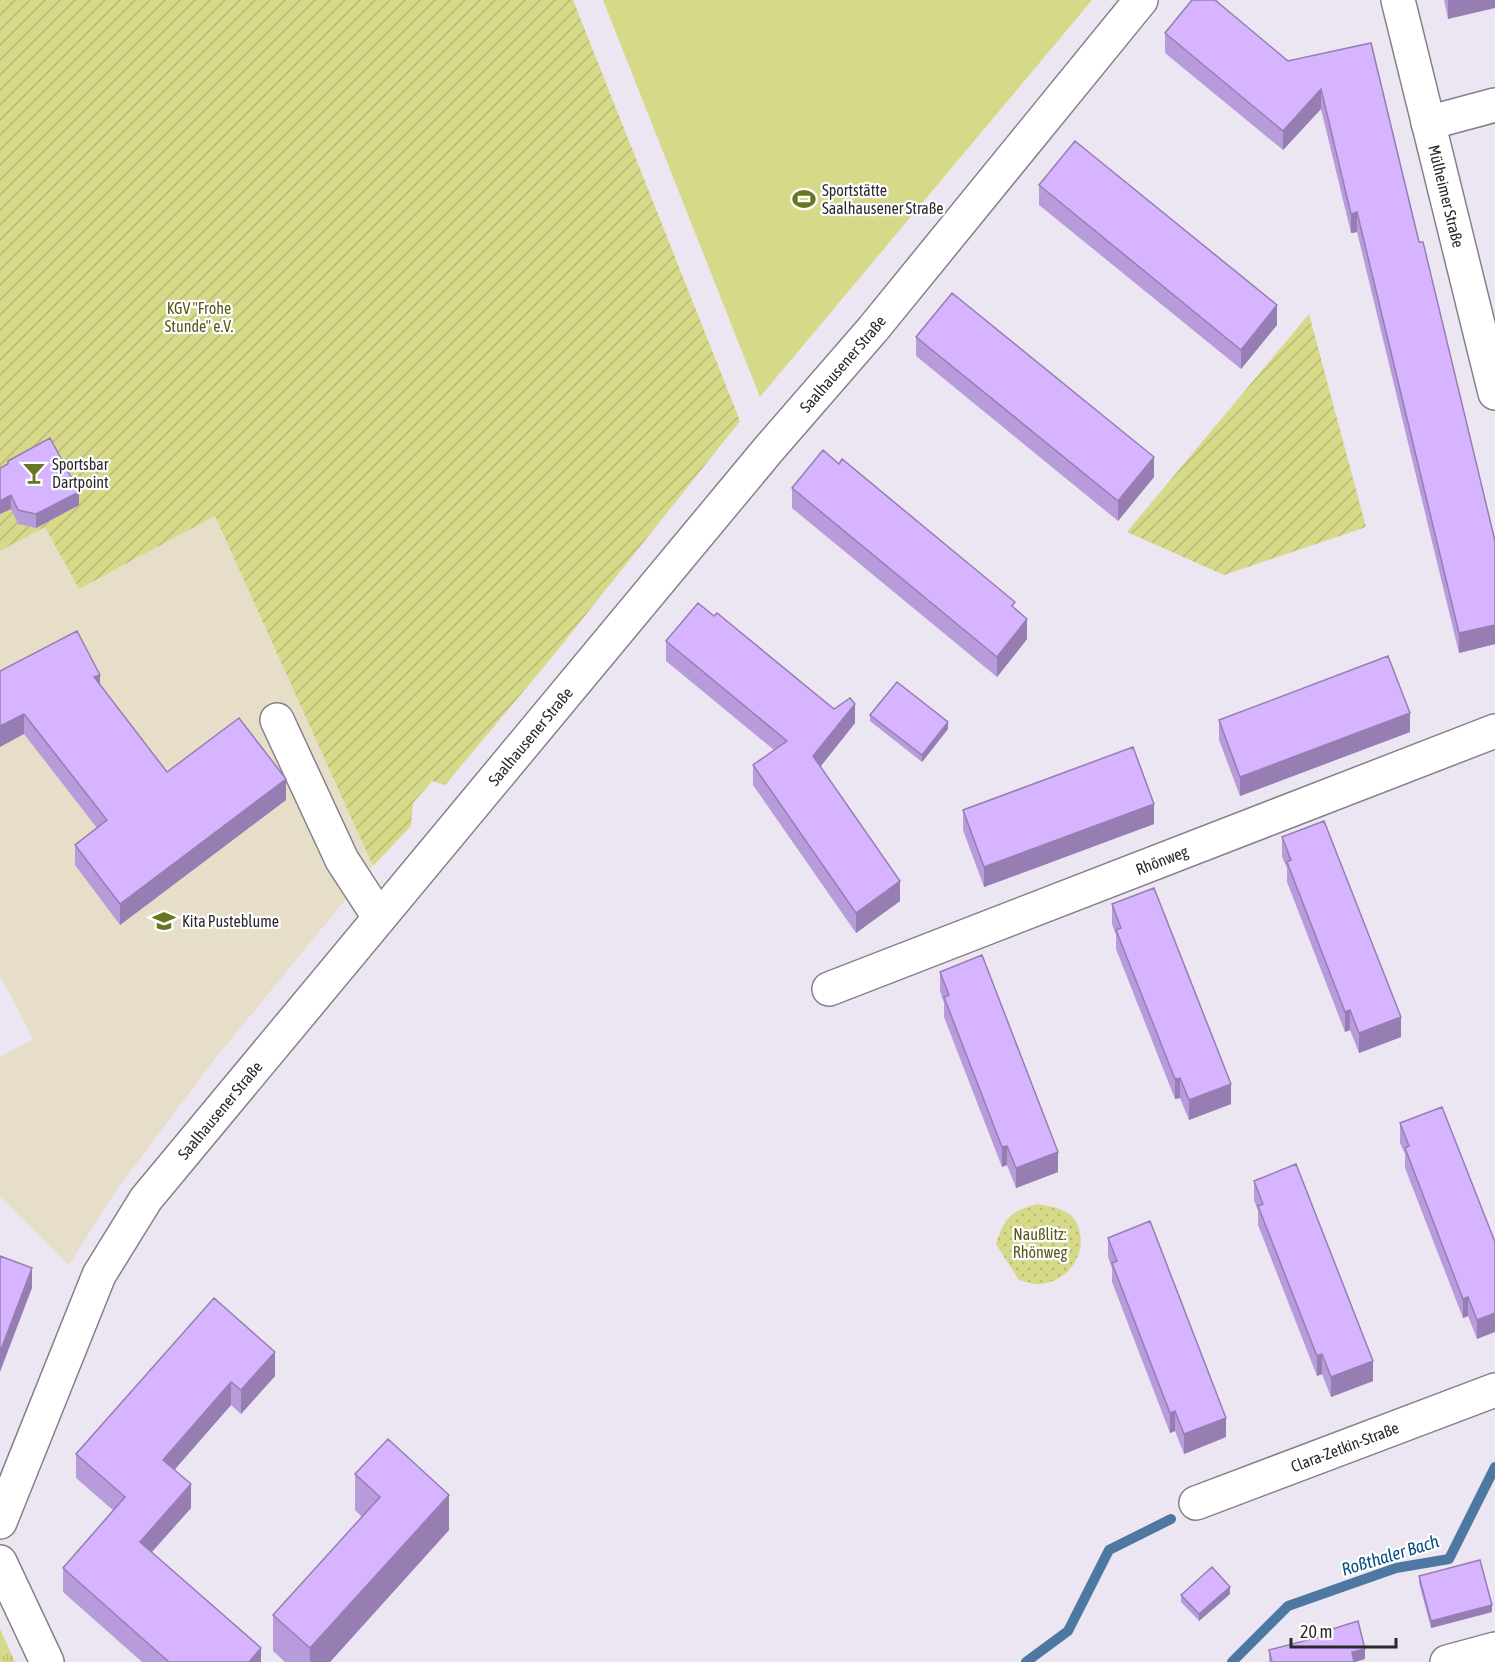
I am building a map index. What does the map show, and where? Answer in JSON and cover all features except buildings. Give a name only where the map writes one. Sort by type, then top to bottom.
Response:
[{"type":"street","name":"Saalhausener Straße","points":[[0,1522],[99,1275],[146,1199],[768,450],[873,329],[1141,0]]},
{"type":"street","name":"Mülheimer Straße","points":[[1398,0],[1495,393]]},
{"type":"street","points":[[1428,123],[1495,105]]},
{"type":"street","points":[[277,720],[342,860],[379,917]]},
{"type":"street","name":"Rhönweg","points":[[829,989],[1495,731]]},
{"type":"street","name":"Clara-Zetkin-Straße","points":[[1196,1503],[1495,1390]]},
{"type":"street","points":[[0,1562],[47,1662]]},
{"type":"street","points":[[1447,1662],[1495,1649]]},
{"type":"shaded area","name":"Kita Pusteblume","points":[[215,516],[373,866],[210,1065],[117,1189],[69,1265],[0,1197],[0,1057],[33,1039],[0,975],[0,551],[45,527],[79,589]]},
{"type":"green space","name":"KGV \"Frohe Stunde\" e.V.","points":[[0,0],[573,0],[740,421],[553,656],[445,785],[432,781],[413,803],[411,826],[373,866],[215,516],[79,589],[45,527],[0,551]]},
{"type":"green space","name":"Sportstätte Saalhausener Straße","points":[[603,0],[1092,0],[760,397]]},
{"type":"green space","points":[[1309,314],[1366,527],[1224,575],[1127,532]]},
{"type":"green space","name":"Naußlitz: Rhönweg","points":[[1037,1204],[1058,1208],[1072,1216],[1079,1230],[1081,1241],[1080,1251],[1070,1269],[1053,1281],[1039,1284],[1019,1280],[996,1244],[1002,1228],[1010,1217]]},
{"type":"green space","points":[[0,1629],[15,1662],[0,1662]]},
{"type":"waterway","name":"Roßthaler Bach","points":[[1232,1662],[1288,1606],[1396,1568],[1449,1559],[1495,1467]]},
{"type":"waterway","points":[[1026,1662],[1068,1631],[1109,1550],[1171,1519]]},
{"type":"place","name":"Sportstätte Saalhausener Straße","points":[[804,199]]},
{"type":"place","name":"Sportsbar Dartpoint","points":[[34,473]]},
{"type":"place","name":"Kita Pusteblume","points":[[164,921]]}]
